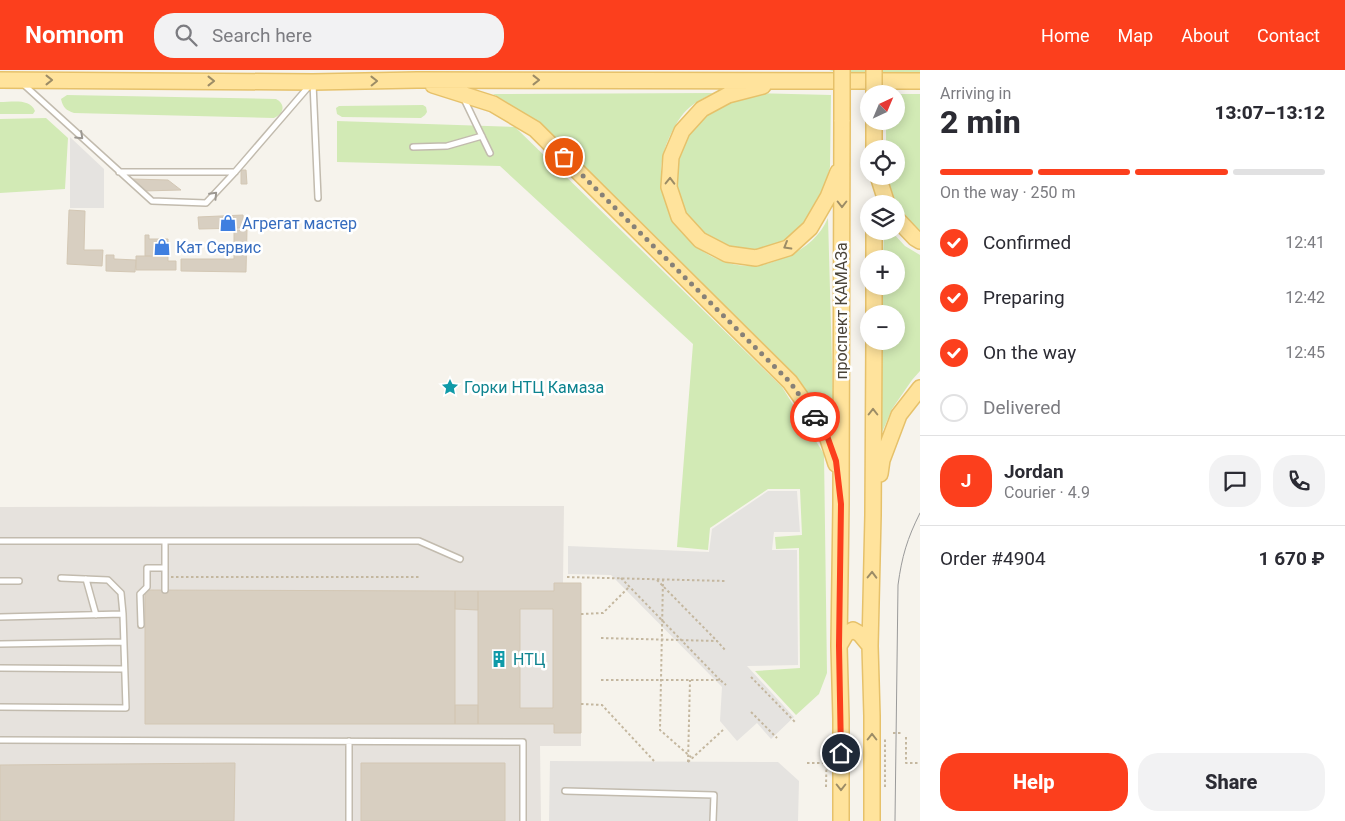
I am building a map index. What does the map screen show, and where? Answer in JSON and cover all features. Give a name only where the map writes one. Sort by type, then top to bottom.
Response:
[{"type":"main road","name":"проспект КАМАЗа","points":[[841,821],[839,646],[842,70]]},
{"type":"main road","points":[[874,70],[874,85]]},
{"type":"main road","points":[[0,80],[313,82],[417,80],[920,81]]},
{"type":"main road","points":[[417,80],[493,104],[535,129],[790,382],[826,433],[836,461],[841,504]]},
{"type":"main road","points":[[783,81],[728,95],[702,110],[682,131],[671,157],[668,187],[679,217],[700,240],[727,254],[756,258],[788,248],[810,228],[828,197],[842,164]]},
{"type":"main road","points":[[905,227],[920,241]]},
{"type":"main road","name":"проспект КАМАЗа","points":[[872,821],[870,646],[874,350]]},
{"type":"main road","points":[[873,515],[882,460],[899,415],[920,388]]},
{"type":"main road","points":[[839,646],[846,634],[853,630],[860,634],[870,646]]},
{"type":"lane","points":[[18,80],[152,201],[206,202],[236,172],[313,82]]},
{"type":"lane","points":[[313,82],[318,198]]},
{"type":"lane","points":[[462,94],[490,153]]},
{"type":"lane","points":[[413,147],[447,146],[482,136]]},
{"type":"lane","points":[[119,172],[236,172]]},
{"type":"lane","points":[[0,541],[419,541],[460,559]]},
{"type":"lane","points":[[165,541],[165,590]]},
{"type":"lane","points":[[141,625],[140,594],[147,587],[147,568],[165,568]]},
{"type":"lane","points":[[0,707],[126,708],[121,593],[108,580],[61,578]]},
{"type":"lane","points":[[86,579],[96,615]]},
{"type":"lane","points":[[0,581],[19,581]]},
{"type":"lane","points":[[0,617],[122,614]]},
{"type":"lane","points":[[0,644],[124,642]]},
{"type":"lane","points":[[0,668],[124,669]]},
{"type":"lane","points":[[0,740],[523,742],[523,821]]},
{"type":"lane","points":[[349,741],[349,821]]},
{"type":"lane","points":[[565,790],[714,795],[713,821]]},
{"type":"path","points":[[165,577],[419,577]]},
{"type":"path","points":[[567,577],[726,581]]},
{"type":"path","points":[[620,578],[726,685]]},
{"type":"path","points":[[657,579],[726,651]]},
{"type":"path","points":[[663,579],[660,730],[692,758]]},
{"type":"path","points":[[581,614],[603,613],[629,587]]},
{"type":"path","points":[[602,638],[717,641]]},
{"type":"path","points":[[751,677],[795,722]]},
{"type":"path","points":[[602,680],[720,680]]},
{"type":"path","points":[[690,680],[688,762],[723,730]]},
{"type":"path","points":[[581,704],[602,705],[654,761]]},
{"type":"path","points":[[751,712],[777,738]]},
{"type":"path","points":[[894,733],[903,733]]},
{"type":"path","points":[[826,737],[826,788]]},
{"type":"path","points":[[885,737],[885,787]]},
{"type":"path","points":[[906,737],[906,763],[920,763]]},
{"type":"path","points":[[807,763],[826,763]]},
{"type":"shaded area","points":[[70,137],[104,169],[104,208],[70,208]]},
{"type":"shaded area","points":[[768,491],[797,491],[800,532],[774,532],[772,550],[797,550],[798,665],[747,666],[794,717],[771,739],[757,723],[737,741],[720,721],[722,687],[611,575],[568,574],[568,546],[709,552],[712,529]]},
{"type":"shaded area","points":[[564,506],[563,583],[581,583],[581,746],[540,746],[541,821],[0,821],[0,507]]},
{"type":"shaded area","points":[[550,761],[778,762],[799,781],[798,821],[549,821]]},
{"type":"green space","points":[[829,70],[920,70],[920,75],[848,75]]},
{"type":"green space","points":[[713,93],[687,110],[678,121],[669,138],[662,160],[661,182],[666,204],[676,224],[690,241],[707,254],[728,263],[751,266],[775,261],[801,249],[817,236],[828,218],[834,435],[793,373],[561,143],[534,119],[493,94]]},
{"type":"green space","points":[[754,93],[831,95],[830,167],[823,192],[814,211],[794,234],[775,246],[747,251],[723,246],[703,234],[687,215],[676,193],[675,173],[680,145],[708,110]]},
{"type":"green space","points":[[905,94],[920,94],[920,232],[905,218],[905,195],[890,195],[889,192],[888,185],[905,185],[905,140],[886,140],[886,130],[905,130]]},
{"type":"green space","points":[[67,95],[276,99],[282,106],[282,112],[274,118],[74,113],[67,110],[63,105],[61,99]]},
{"type":"green space","points":[[0,102],[25,102],[33,107],[35,111],[33,114],[0,114]]},
{"type":"green space","points":[[423,105],[426,107],[427,112],[421,118],[342,117],[337,114],[336,108],[339,106]]},
{"type":"green space","points":[[46,118],[68,138],[65,189],[0,193],[0,119]]},
{"type":"green space","points":[[337,121],[515,127],[782,387],[824,454],[827,673],[819,694],[796,715],[755,671],[800,668],[799,548],[776,549],[775,537],[802,535],[800,489],[768,489],[710,528],[708,550],[677,547],[693,344],[500,166],[337,162]]},
{"type":"green space","points":[[884,240],[899,240],[905,246],[920,255],[920,371],[892,409],[878,442],[881,350],[905,350],[905,305],[882,305],[882,295],[905,295],[905,250],[883,250]]},
{"type":"building","points":[[241,170],[246,170],[247,184],[241,184]]},
{"type":"building","points":[[132,179],[168,180],[181,190],[143,191]]},
{"type":"building","points":[[69,210],[85,211],[84,250],[103,250],[102,266],[67,264]]},
{"type":"building","points":[[243,215],[244,228],[199,229],[198,217]]},
{"type":"building","points":[[234,230],[247,230],[246,272],[181,271],[181,259],[234,259]]},
{"type":"building","points":[[145,235],[149,235],[149,239],[168,239],[168,256],[145,256]]},
{"type":"building","points":[[106,255],[114,255],[114,259],[136,260],[135,272],[106,271]]},
{"type":"building","points":[[136,256],[168,256],[168,261],[176,261],[176,270],[136,270]]},
{"type":"building","name":"НТЦ","points":[[554,583],[581,583],[581,733],[554,733],[554,724],[478,724],[478,591],[554,591]],"holes":[[[520,609],[553,609],[553,708],[520,708]]]},
{"type":"building","points":[[145,590],[455,591],[455,724],[145,724]]},
{"type":"building","points":[[455,591],[478,591],[478,610],[455,609]]},
{"type":"building","points":[[455,705],[478,705],[478,724],[455,724]]},
{"type":"building","points":[[235,763],[234,821],[0,821],[0,765]]},
{"type":"building","points":[[361,763],[505,763],[505,821],[361,821]]},
{"type":"tram line","points":[[895,821],[898,585],[906,548],[920,513]]},
{"type":"way so far","points":[[564,157],[790,382],[815,417]]},
{"type":"place","name":"Агрегат мастер","points":[[228,223]]},
{"type":"place","name":"Кат Сервис","points":[[162,247]]},
{"type":"place","name":"Горки НТЦ Камаза","points":[[450,387]]},
{"type":"place","name":"НТЦ","points":[[499,659]]},
{"type":"route","points":[[815,417],[826,433],[836,461],[841,504],[839,646],[841,753]]}]
